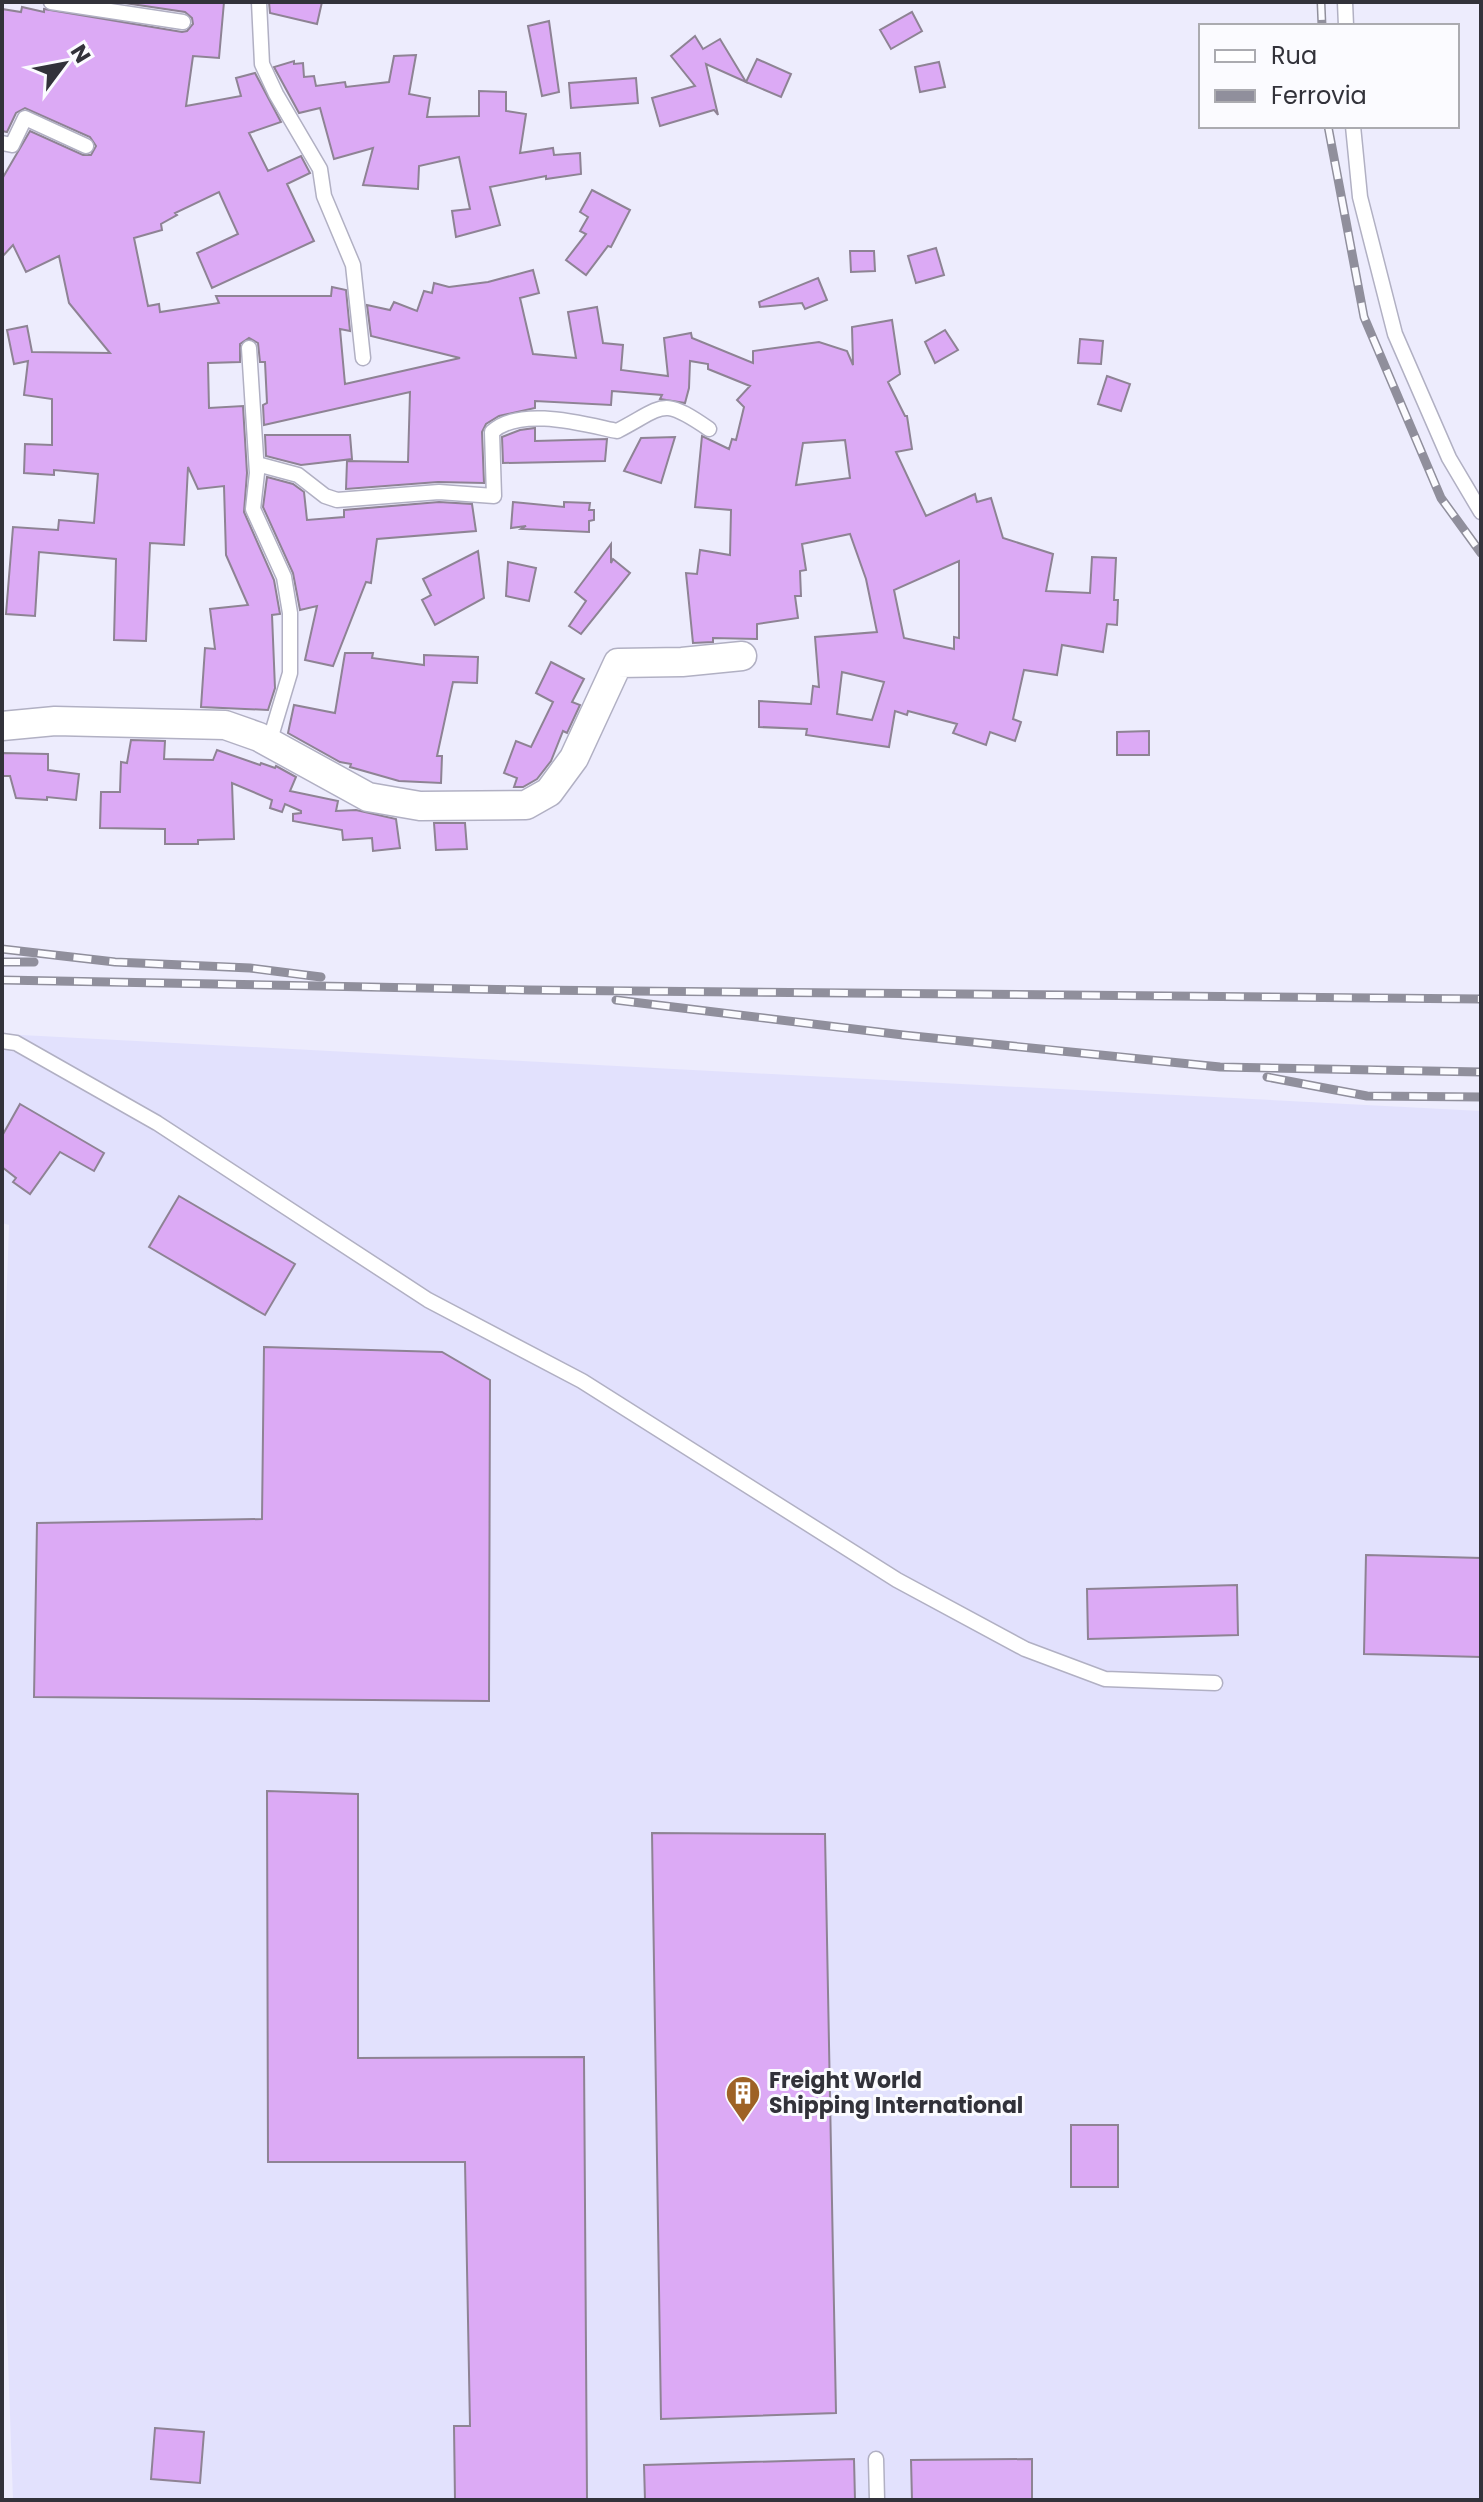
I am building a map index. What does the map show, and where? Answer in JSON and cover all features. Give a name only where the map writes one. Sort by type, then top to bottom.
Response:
[{"type":"street","points":[[2,726],[55,721],[225,725],[269,743],[368,797],[420,806],[526,805],[549,792],[574,758],[618,663],[682,662],[742,656]]},
{"type":"lane","points":[[51,2],[183,22]]},
{"type":"lane","points":[[259,2],[262,64],[320,169],[324,196],[353,265],[363,358]]},
{"type":"lane","points":[[1345,2],[1346,24]]},
{"type":"lane","points":[[2,143],[12,145],[25,118],[86,146]]},
{"type":"lane","points":[[1353,128],[1360,197],[1395,334],[1449,458],[1481,512]]},
{"type":"lane","points":[[249,348],[257,464],[253,509],[284,577],[290,613],[290,673],[269,743]]},
{"type":"lane","points":[[257,464],[298,475],[325,496],[337,500],[439,492],[494,496],[492,432],[501,424],[519,420],[564,420],[617,431],[656,409],[669,407],[683,411],[709,429]]},
{"type":"lane","points":[[2,1041],[16,1043],[157,1123],[428,1300],[582,1381],[897,1580],[1025,1649],[1105,1679],[1215,1683]]},
{"type":"lane","points":[[876,2459],[877,2500]]},
{"type":"shaded area","points":[[2,1034],[1481,1111],[1481,2500],[13,2500],[2,2190],[2,1424],[9,1225],[2,1223]]},
{"type":"building","points":[[118,2],[224,2],[219,58],[193,56],[186,106],[241,96],[236,78],[255,73],[281,122],[249,133],[268,171],[301,156],[310,173],[287,184],[314,241],[212,288],[197,253],[238,234],[219,192],[175,213],[177,215],[161,224],[162,230],[134,238],[148,306],[159,304],[160,312],[219,303],[216,296],[331,296],[332,287],[346,290],[350,331],[340,329],[345,384],[460,358],[371,336],[367,305],[390,310],[394,302],[417,311],[424,291],[432,293],[434,283],[449,287],[488,282],[533,270],[539,293],[520,298],[533,354],[576,358],[568,312],[597,307],[603,343],[623,345],[621,370],[668,376],[664,338],[691,333],[692,338],[753,363],[753,351],[819,342],[847,351],[853,365],[852,327],[892,320],[900,374],[888,382],[907,416],[912,449],[896,452],[926,516],[975,494],[977,502],[991,498],[1003,538],[1053,554],[1046,591],[1090,593],[1092,557],[1116,558],[1114,600],[1118,600],[1117,625],[1107,624],[1103,652],[1062,645],[1057,675],[1024,670],[1013,719],[1021,722],[1015,741],[990,732],[986,745],[953,733],[957,724],[908,711],[907,715],[895,711],[889,747],[806,735],[807,729],[759,727],[759,701],[811,704],[813,686],[819,687],[815,637],[877,632],[866,579],[850,534],[802,544],[806,570],[800,571],[801,596],[795,596],[798,618],[757,624],[757,639],[713,638],[713,642],[693,643],[686,573],[697,574],[700,550],[730,555],[731,510],[695,507],[702,436],[729,449],[732,439],[736,440],[744,407],[737,400],[750,386],[708,369],[708,364],[690,361],[685,403],[660,399],[662,395],[612,391],[611,405],[535,401],[535,408],[499,416],[486,424],[482,432],[484,483],[438,482],[346,489],[347,461],[408,462],[410,392],[264,425],[263,405],[267,403],[265,362],[260,362],[258,343],[249,338],[240,344],[240,362],[208,363],[209,408],[243,406],[247,473],[244,512],[274,580],[280,614],[272,615],[275,688],[268,710],[201,707],[205,648],[215,649],[210,609],[248,605],[226,555],[224,486],[198,489],[188,467],[184,545],[150,543],[146,641],[114,640],[116,559],[39,552],[35,616],[6,614],[13,527],[58,530],[59,520],[94,523],[98,474],[54,470],[54,475],[24,473],[25,444],[52,445],[52,399],[24,395],[28,361],[14,364],[7,330],[27,326],[32,352],[110,353],[69,303],[59,256],[26,272],[13,245],[2,257],[2,179],[30,131],[83,155],[91,155],[96,146],[90,137],[25,108],[16,113],[7,132],[2,131],[2,9],[21,12],[22,7],[44,12],[44,9],[182,32],[193,24],[192,18],[185,12]],"holes":[[[845,440],[850,478],[796,485],[803,443]],[[959,561],[959,638],[954,637],[954,649],[904,638],[894,590]],[[842,672],[884,682],[872,720],[837,714]]]},
{"type":"building","points":[[269,2],[322,2],[317,24],[270,13]]},
{"type":"building","points":[[912,12],[922,31],[891,49],[880,30]]},
{"type":"building","points":[[549,21],[559,92],[542,96],[528,26]]},
{"type":"building","points":[[695,36],[703,49],[720,39],[746,82],[706,64],[718,115],[714,110],[660,126],[652,98],[695,86],[671,56]]},
{"type":"building","points":[[416,55],[409,94],[430,98],[427,117],[479,116],[479,91],[506,92],[506,111],[526,114],[520,153],[553,148],[554,155],[580,153],[581,174],[546,179],[546,176],[490,187],[500,225],[456,237],[452,211],[470,209],[459,157],[419,166],[418,189],[363,185],[373,148],[334,159],[320,108],[299,113],[274,67],[294,61],[294,64],[303,63],[304,77],[314,76],[316,86],[345,82],[346,87],[389,82],[394,56]]},
{"type":"building","points":[[757,59],[791,74],[781,97],[746,82]]},
{"type":"building","points":[[939,62],[945,87],[920,92],[915,67]]},
{"type":"building","points":[[636,78],[638,103],[571,108],[569,83]]},
{"type":"building","points":[[592,190],[630,210],[611,247],[608,246],[586,275],[566,260],[586,234],[580,231],[588,217],[580,212]]},
{"type":"building","points":[[936,248],[944,275],[916,283],[908,256]]},
{"type":"building","points":[[850,251],[874,251],[875,271],[851,272]]},
{"type":"building","points":[[818,278],[827,300],[805,309],[802,303],[760,307],[759,302]]},
{"type":"building","points":[[945,330],[958,350],[935,363],[925,342]]},
{"type":"building","points":[[1080,339],[1103,341],[1101,364],[1078,363]]},
{"type":"building","points":[[1107,376],[1130,384],[1121,411],[1098,404]]},
{"type":"building","points":[[535,428],[535,441],[607,439],[605,461],[503,463],[502,437]]},
{"type":"building","points":[[265,435],[350,435],[352,459],[301,465],[266,456]]},
{"type":"building","points":[[675,437],[661,483],[624,471],[641,438]]},
{"type":"building","points":[[267,477],[293,484],[304,492],[307,520],[344,517],[344,510],[439,502],[472,504],[476,531],[377,539],[371,583],[366,582],[333,666],[305,660],[317,606],[300,610],[293,573],[263,507]]},
{"type":"building","points":[[513,502],[564,507],[564,502],[590,503],[589,510],[594,510],[594,520],[589,521],[589,532],[521,529],[526,526],[511,528]]},
{"type":"building","points":[[611,544],[611,563],[613,559],[630,573],[581,634],[569,626],[586,601],[575,592]]},
{"type":"building","points":[[478,551],[484,598],[435,625],[422,600],[431,595],[423,579]]},
{"type":"building","points":[[508,562],[536,568],[529,601],[506,596]]},
{"type":"building","points":[[345,653],[373,653],[372,658],[424,665],[424,655],[478,657],[477,683],[453,682],[437,756],[442,756],[441,783],[399,781],[350,767],[351,764],[340,762],[288,733],[294,705],[335,713]]},
{"type":"building","points":[[551,662],[584,679],[572,702],[580,705],[567,733],[563,731],[551,761],[537,779],[523,787],[514,787],[517,778],[504,773],[516,741],[531,747],[553,702],[536,693]]},
{"type":"building","points":[[1149,731],[1149,755],[1117,755],[1117,732]]},
{"type":"building","points":[[131,740],[165,741],[164,759],[213,760],[217,750],[260,765],[276,766],[296,777],[290,791],[338,801],[336,811],[356,810],[396,819],[400,848],[373,851],[372,838],[343,840],[342,830],[293,821],[293,814],[301,811],[285,804],[282,812],[270,808],[272,800],[232,783],[234,839],[165,844],[165,829],[100,828],[101,792],[120,792],[121,762],[127,763]]},
{"type":"building","points":[[2,753],[48,754],[48,770],[79,774],[76,800],[16,798],[10,776],[2,776]]},
{"type":"building","points":[[434,823],[465,823],[467,849],[436,850]]},
{"type":"building","points":[[20,1104],[104,1153],[94,1171],[60,1152],[30,1194],[13,1182],[16,1178],[2,1167],[2,1136]]},
{"type":"building","points":[[179,1196],[295,1264],[265,1315],[149,1247]]},
{"type":"building","points":[[264,1347],[442,1352],[490,1380],[489,1701],[34,1697],[37,1523],[262,1519]]},
{"type":"building","points":[[1366,1555],[1481,1558],[1481,1657],[1364,1654]]},
{"type":"building","points":[[1237,1585],[1238,1635],[1088,1639],[1087,1589]]},
{"type":"building","points":[[267,1791],[358,1794],[358,2058],[584,2057],[587,2500],[455,2500],[454,2426],[470,2426],[465,2162],[268,2162]]},
{"type":"building","name":"Freight World Shipping International","points":[[652,1833],[825,1834],[836,2413],[661,2419]]},
{"type":"building","points":[[1071,2125],[1118,2125],[1118,2187],[1071,2187]]},
{"type":"building","points":[[155,2428],[204,2432],[200,2483],[151,2479]]},
{"type":"building","points":[[854,2459],[855,2500],[645,2500],[644,2465]]},
{"type":"building","points":[[1032,2459],[1032,2500],[912,2500],[911,2460]]},
{"type":"railway","points":[[1321,2],[1322,24]]},
{"type":"railway","points":[[1328,128],[1364,317],[1441,498],[1481,553]]},
{"type":"railway","points":[[2,949],[115,962],[250,968],[321,977]]},
{"type":"railway","points":[[2,962],[34,962]]},
{"type":"railway","points":[[2,980],[529,990],[1481,999]]},
{"type":"railway","points":[[616,1000],[903,1035],[1220,1067],[1481,1072]]},
{"type":"railway","points":[[1267,1077],[1367,1096],[1481,1097]]},
{"type":"place","name":"Freight World Shipping International","points":[[743,2124]]}]
